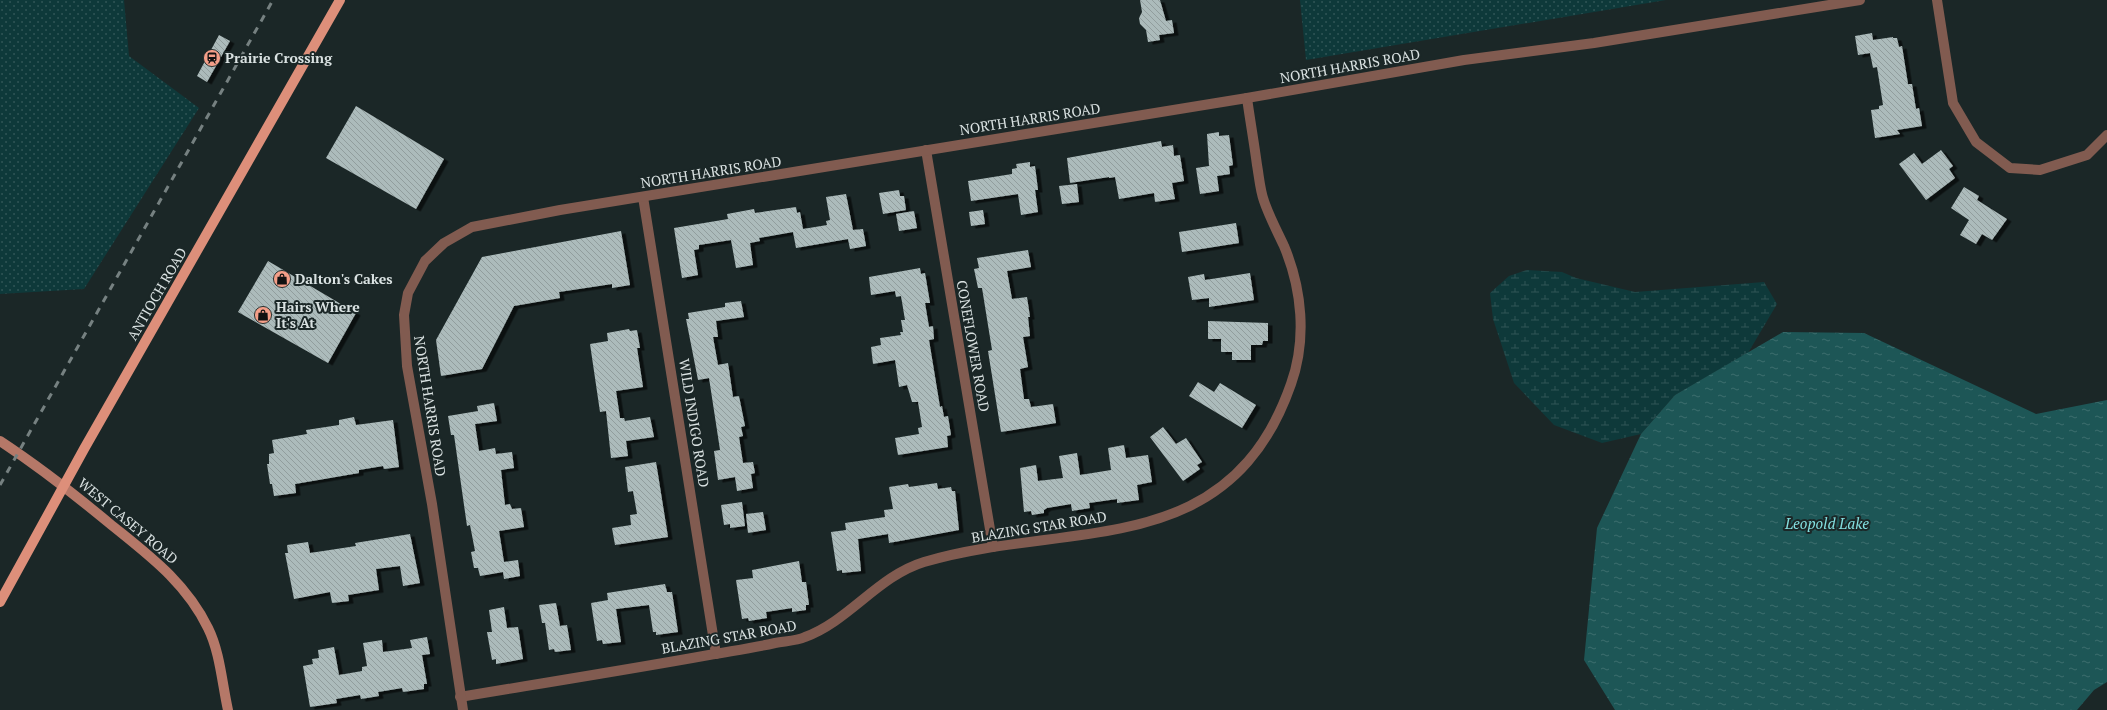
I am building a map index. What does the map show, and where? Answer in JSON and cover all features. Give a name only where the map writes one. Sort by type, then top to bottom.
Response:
[{"type":"main road","name":"ANTIOCH ROAD","points":[[0,602],[63,486],[340,0]]},
{"type":"main road","name":"WEST CASEY ROAD","points":[[0,441],[63,486],[167,570],[191,601],[208,628],[216,648],[228,710]]},
{"type":"street","name":"NORTH HARRIS ROAD","points":[[463,710],[432,504],[407,366],[404,315],[408,293],[425,261],[444,243],[472,227],[560,210],[1247,98],[1464,60],[1594,42],[1860,0]]},
{"type":"street","points":[[1937,0],[1953,103],[1976,142],[2010,168],[2040,170],[2087,155],[2107,135]]},
{"type":"street","name":"BLAZING STAR ROAD","points":[[460,697],[804,638],[825,627],[897,573],[920,563],[993,547],[1118,529],[1166,517],[1190,507],[1227,482],[1266,440],[1292,381],[1298,356],[1301,328],[1299,299],[1293,271],[1285,248],[1263,199],[1247,98]]},
{"type":"street","name":"CONEFLOWER ROAD","points":[[926,150],[993,547]]},
{"type":"street","name":"WILD INDIGO ROAD","points":[[643,197],[716,654]]},
{"type":"green space","points":[[0,0],[124,0],[129,56],[199,108],[84,289],[0,294]]},
{"type":"green space","points":[[1300,0],[1666,0],[1306,60]]},
{"type":"green space","points":[[1527,270],[1562,272],[1576,278],[1635,292],[1764,282],[1777,304],[1748,353],[1675,395],[1641,434],[1602,443],[1554,425],[1514,383],[1493,319],[1490,293],[1509,276]]},
{"type":"water","name":"Leopold Lake","points":[[1783,332],[1864,333],[2036,414],[2107,400],[2107,682],[2094,690],[2077,710],[1615,710],[1584,660],[1597,528],[1641,434],[1675,395]]},
{"type":"building","points":[[1140,0],[1160,0],[1166,21],[1172,20],[1174,33],[1159,35],[1160,40],[1148,42],[1146,30],[1140,24],[1139,18],[1142,12]]},
{"type":"building","points":[[1872,33],[1873,40],[1893,37],[1897,38],[1899,47],[1902,46],[1908,84],[1912,84],[1916,109],[1919,108],[1922,126],[1897,130],[1900,134],[1875,138],[1871,110],[1879,109],[1879,106],[1883,105],[1877,67],[1873,68],[1870,53],[1858,55],[1855,36]]},
{"type":"building","points":[[219,35],[230,41],[207,82],[197,76]]},
{"type":"building","points":[[356,106],[444,159],[416,209],[326,158]]},
{"type":"building","points":[[1219,132],[1219,136],[1229,135],[1233,165],[1229,166],[1230,174],[1217,176],[1219,191],[1200,194],[1196,168],[1209,166],[1207,134]]},
{"type":"building","points":[[1161,141],[1162,147],[1173,145],[1174,156],[1180,155],[1184,181],[1172,183],[1175,199],[1155,202],[1154,193],[1119,199],[1115,177],[1070,183],[1067,158]]},
{"type":"building","points":[[1941,150],[1953,166],[1949,169],[1955,178],[1926,200],[1899,164],[1914,153],[1922,164]]},
{"type":"building","points":[[1030,162],[1030,167],[1035,166],[1038,190],[1035,190],[1038,212],[1021,215],[1018,194],[971,201],[968,181],[1012,174],[1012,169],[1017,168],[1016,164]]},
{"type":"building","points":[[1077,184],[1079,202],[1062,204],[1059,186]]},
{"type":"building","points":[[1964,187],[1979,196],[1977,200],[2007,219],[1992,240],[1982,234],[1976,244],[1960,235],[1969,220],[1951,208]]},
{"type":"building","points":[[899,190],[900,196],[904,196],[906,210],[883,214],[879,193]]},
{"type":"building","points":[[846,194],[853,230],[863,229],[866,246],[850,249],[848,239],[796,248],[793,232],[759,238],[760,241],[750,243],[753,265],[736,268],[731,240],[699,245],[699,249],[694,250],[698,275],[682,278],[674,228],[728,219],[727,214],[754,209],[755,213],[796,207],[797,213],[800,212],[803,229],[827,225],[826,221],[830,220],[826,197]]},
{"type":"building","points":[[983,210],[985,224],[971,226],[969,212]]},
{"type":"building","points":[[914,211],[917,228],[899,231],[896,214]]},
{"type":"building","points":[[1236,223],[1239,243],[1182,252],[1179,232]]},
{"type":"building","points":[[621,231],[630,285],[612,288],[612,284],[559,292],[560,298],[514,306],[482,369],[441,376],[436,340],[482,257]]},
{"type":"building","points":[[1028,250],[1031,267],[1007,271],[1012,299],[1027,297],[1030,317],[1028,317],[1030,336],[1023,337],[1028,367],[1020,369],[1024,399],[1029,399],[1031,407],[1053,404],[1056,423],[1001,432],[988,351],[992,350],[982,288],[978,288],[974,269],[979,268],[977,258]]},
{"type":"building","points":[[268,261],[356,313],[328,363],[238,312]]},
{"type":"building","points":[[920,268],[921,274],[925,273],[930,303],[925,303],[929,327],[933,326],[934,339],[929,340],[940,407],[942,406],[944,417],[948,416],[951,435],[947,436],[948,447],[898,455],[895,438],[919,434],[918,428],[922,427],[918,402],[912,402],[907,385],[899,387],[895,360],[873,364],[871,347],[881,345],[880,338],[901,335],[900,332],[903,332],[901,320],[905,320],[901,296],[896,297],[895,291],[871,295],[869,277]]},
{"type":"building","points":[[1250,273],[1254,300],[1209,307],[1209,298],[1192,300],[1188,277],[1204,274],[1205,280]]},
{"type":"building","points":[[741,301],[744,317],[716,321],[718,337],[713,337],[718,365],[728,363],[733,397],[739,396],[745,426],[741,427],[743,436],[739,437],[743,463],[753,462],[755,473],[751,474],[753,488],[737,491],[735,477],[718,480],[714,451],[720,450],[709,378],[698,380],[686,319],[689,319],[688,313],[725,307],[725,303]]},
{"type":"building","points":[[1208,321],[1268,323],[1268,341],[1263,341],[1262,345],[1251,345],[1251,360],[1232,360],[1232,352],[1221,352],[1221,339],[1208,339]]},
{"type":"building","points":[[629,329],[630,331],[637,330],[640,348],[637,348],[643,387],[616,391],[620,418],[624,418],[625,421],[650,417],[654,437],[626,441],[628,456],[611,458],[606,411],[600,412],[590,344],[608,341],[607,333]]},
{"type":"building","points":[[1198,382],[1214,392],[1220,383],[1256,405],[1242,428],[1189,396]]},
{"type":"building","points":[[494,403],[497,421],[475,424],[479,451],[495,448],[496,454],[512,452],[514,468],[501,470],[505,505],[510,504],[512,509],[521,508],[524,527],[499,531],[504,562],[518,560],[520,576],[504,579],[503,572],[480,576],[478,568],[474,568],[471,552],[475,551],[470,525],[467,526],[454,435],[451,435],[448,416],[478,411],[477,406]]},
{"type":"building","points":[[354,417],[356,425],[393,420],[399,467],[384,469],[383,466],[359,470],[359,473],[295,484],[296,493],[274,496],[272,484],[270,484],[267,464],[269,464],[269,454],[274,453],[272,440],[307,434],[306,430],[339,425],[339,420]]},
{"type":"building","points":[[1163,427],[1176,444],[1186,438],[1202,462],[1197,465],[1200,469],[1183,481],[1150,437]]},
{"type":"building","points":[[1124,445],[1126,458],[1148,455],[1152,482],[1137,485],[1139,500],[1117,503],[1117,499],[1089,503],[1090,508],[1072,511],[1071,504],[1047,508],[1044,510],[1044,513],[1032,515],[1031,511],[1024,512],[1020,468],[1036,465],[1038,481],[1063,478],[1059,456],[1077,453],[1080,475],[1111,470],[1108,448]]},
{"type":"building","points":[[656,462],[668,537],[615,545],[612,528],[631,525],[630,515],[637,514],[633,491],[628,492],[625,467]]},
{"type":"building","points":[[937,483],[938,489],[951,487],[952,491],[955,491],[959,530],[889,543],[888,534],[858,539],[861,571],[842,573],[842,570],[837,571],[831,532],[846,530],[845,523],[885,517],[884,510],[893,509],[889,487],[908,484],[909,487]]},
{"type":"building","points":[[742,502],[745,526],[730,528],[730,524],[724,525],[721,505]]},
{"type":"building","points":[[763,512],[766,530],[748,533],[746,514]]},
{"type":"building","points":[[410,534],[420,583],[403,586],[400,566],[376,569],[379,590],[348,595],[349,601],[332,603],[330,592],[294,599],[285,553],[288,553],[287,545],[308,542],[310,553],[356,546],[355,543]]},
{"type":"building","points":[[799,561],[802,582],[806,582],[809,605],[806,605],[806,610],[792,612],[792,608],[766,612],[767,618],[749,621],[748,618],[742,619],[736,580],[753,578],[752,570]]},
{"type":"building","points":[[665,584],[667,592],[672,592],[678,632],[656,635],[656,632],[653,632],[649,605],[616,609],[621,642],[603,644],[602,640],[597,641],[591,603],[608,600],[607,593]]},
{"type":"building","points":[[556,603],[560,626],[567,625],[571,650],[555,652],[554,649],[549,650],[545,623],[542,623],[539,605]]},
{"type":"building","points":[[504,607],[507,628],[518,627],[523,659],[496,664],[496,659],[492,660],[487,632],[492,632],[489,610]]},
{"type":"building","points":[[427,637],[430,654],[422,655],[427,684],[424,684],[424,689],[403,692],[402,688],[378,692],[379,696],[361,699],[360,695],[336,699],[337,703],[310,707],[303,666],[313,664],[312,659],[319,658],[318,650],[334,647],[339,675],[362,671],[362,667],[367,666],[363,643],[382,640],[383,652],[412,648],[410,640]]},
{"type":"railway","points":[[0,485],[273,0]]},
{"type":"place","name":"Prairie Crossing","points":[[212,58]]},
{"type":"place","name":"Dalton's Cakes","points":[[282,279]]},
{"type":"place","name":"Hairs Where It's At","points":[[263,315]]}]
